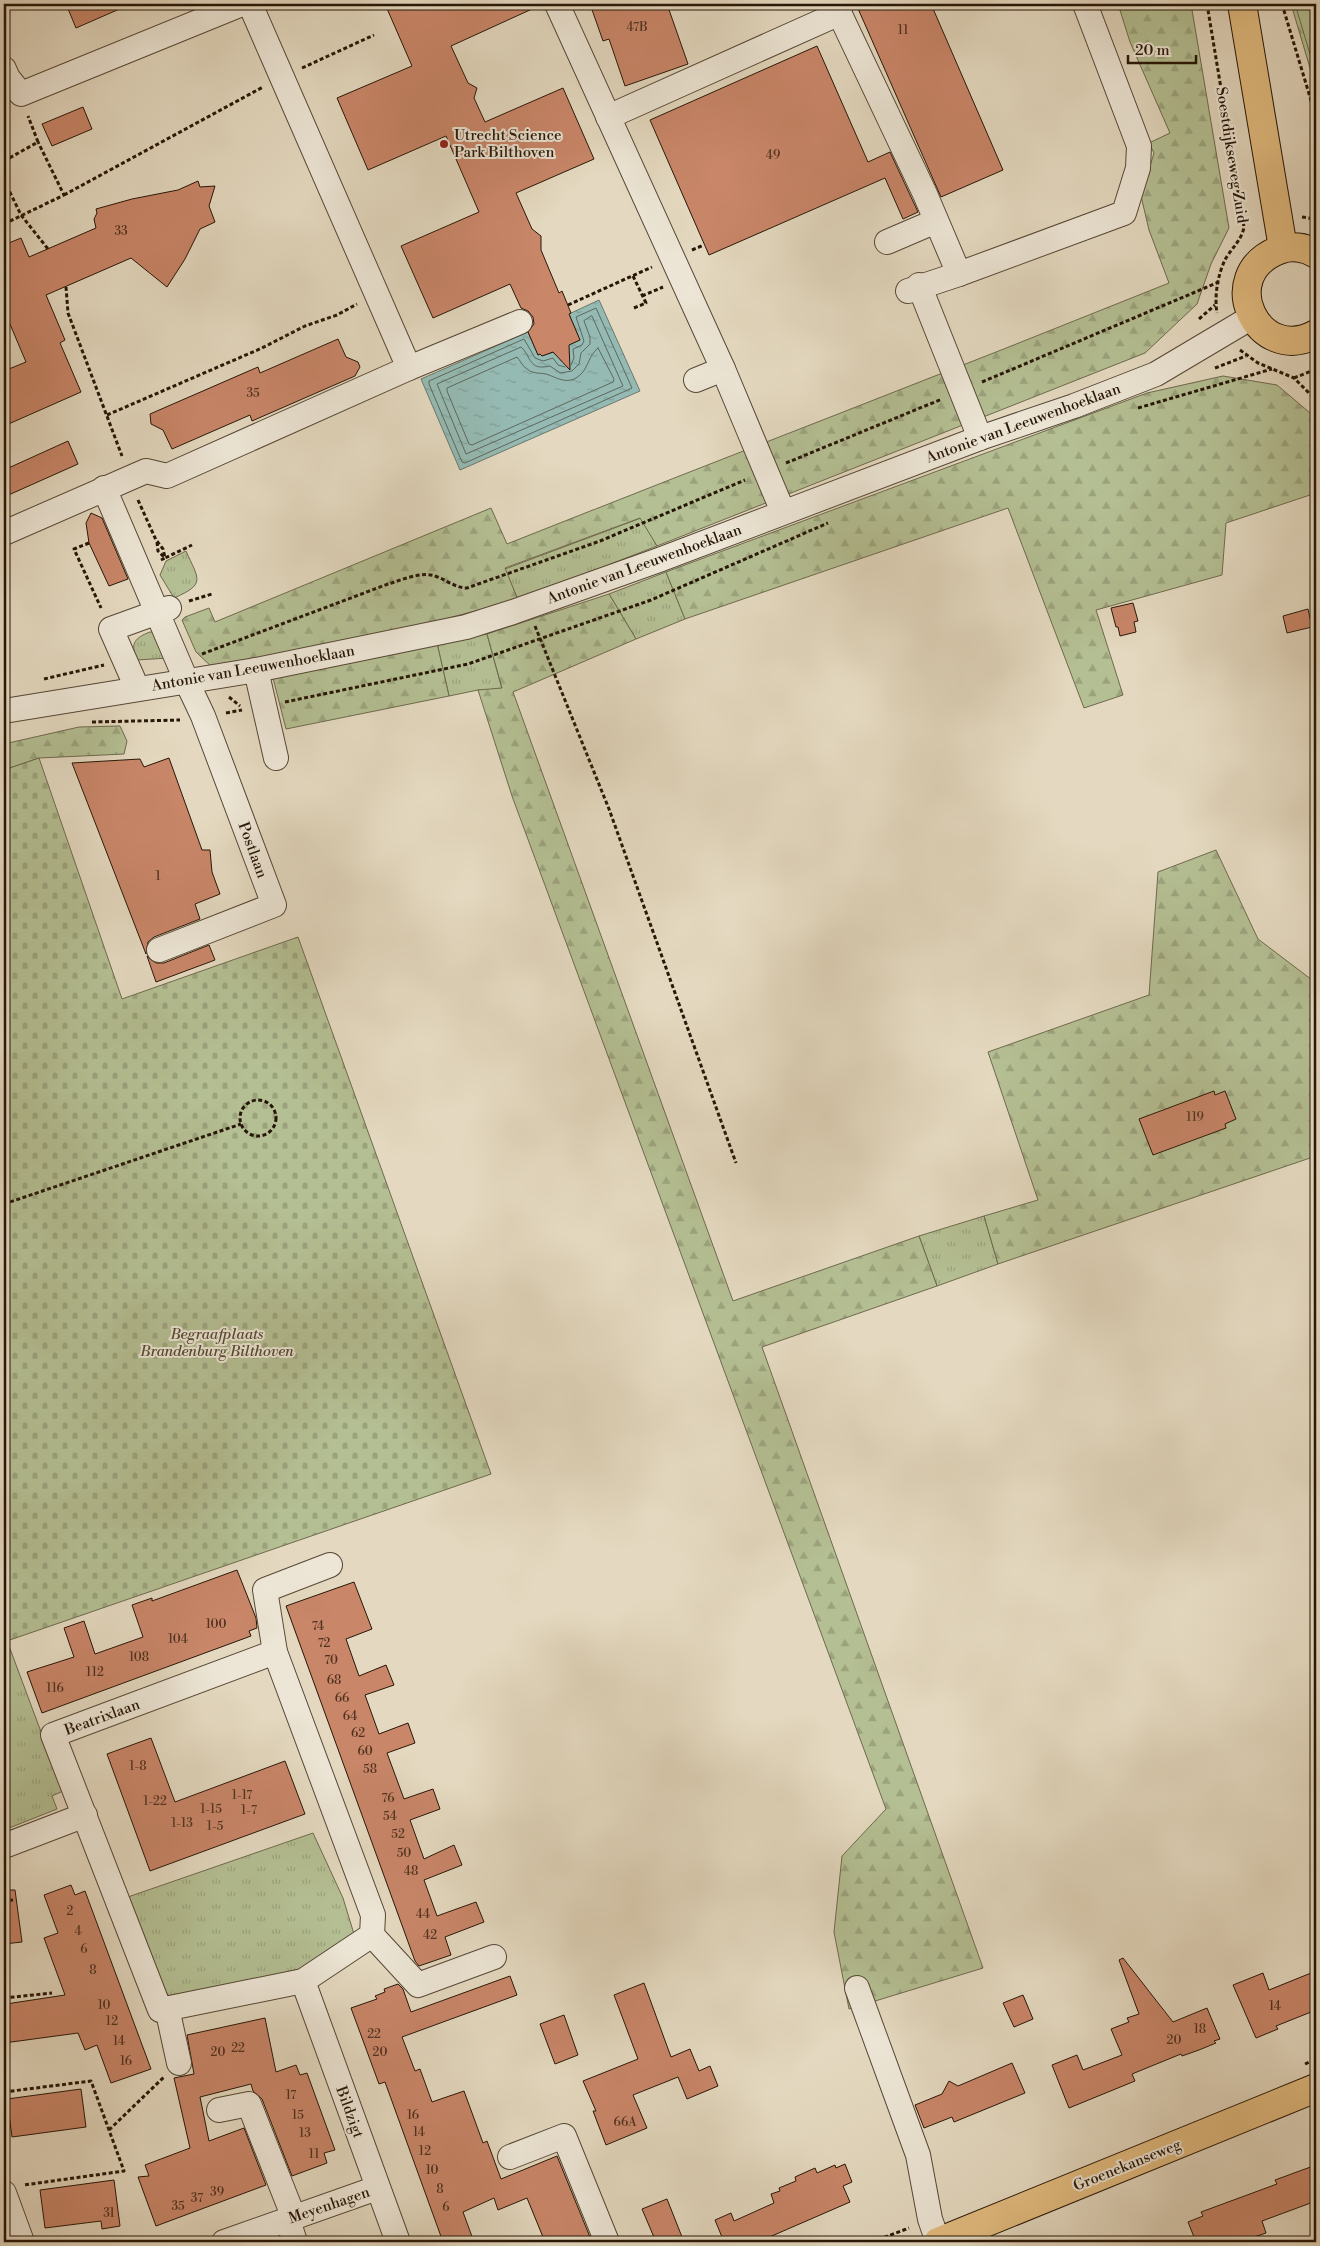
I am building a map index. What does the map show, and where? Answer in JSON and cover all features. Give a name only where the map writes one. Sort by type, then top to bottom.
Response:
[{"type":"main road","points":[[1242,4],[1284,248]]},
{"type":"main road","points":[[1316,254],[1299,248],[1284,248],[1269,254],[1258,263],[1250,276],[1246,291],[1247,306],[1252,317],[1264,331],[1278,338],[1294,341],[1309,338],[1316,334]]},
{"type":"main road","name":"Groenekanseweg","points":[[938,2242],[1316,2088]]},
{"type":"street","points":[[4,69],[13,95],[242,4]]},
{"type":"street","points":[[250,4],[409,368]]},
{"type":"street","points":[[557,4],[723,369],[783,512]]},
{"type":"street","points":[[980,438],[961,391],[935,338],[914,288],[959,274],[1124,212],[1138,168],[1139,146],[1085,4]]},
{"type":"street","points":[[608,117],[838,8],[959,274]]},
{"type":"street","points":[[887,242],[936,221]]},
{"type":"street","name":"Antonie van Leeuwenhoeklaan","points":[[4,711],[137,688],[182,670],[256,670],[466,627],[651,564],[783,512],[980,438],[1074,406],[1156,374],[1227,334],[1252,317]]},
{"type":"street","points":[[4,533],[146,471],[168,476],[409,368],[520,322]]},
{"type":"street","points":[[696,380],[723,369]]},
{"type":"street","name":"Postlaan","points":[[104,488],[164,610],[182,670],[203,716],[274,905],[158,950]]},
{"type":"street","points":[[137,688],[111,629],[164,610]]},
{"type":"street","points":[[256,670],[276,758]]},
{"type":"street","points":[[330,1565],[265,1590],[275,1652],[373,1915],[372,1935],[418,1986],[494,1957]]},
{"type":"street","name":"Beatrixlaan","points":[[167,2008],[160,2010],[54,1735],[275,1652]]},
{"type":"street","points":[[4,1846],[86,1815]]},
{"type":"street","points":[[179,2063],[167,2008],[303,1981],[372,1935]]},
{"type":"street","name":"Bildzigt","points":[[303,1981],[398,2242]]},
{"type":"street","points":[[857,1988],[918,2156],[930,2219],[938,2242]]},
{"type":"street","points":[[219,2110],[249,2104],[290,2219],[295,2242]]},
{"type":"street","points":[[510,2157],[564,2136],[607,2242]]},
{"type":"street","name":"Meyenhagen","points":[[224,2242],[378,2188]]},
{"type":"street","points":[[13,2189],[22,2242]]},
{"type":"path","name":"Soestdijkseweg Zuid","points":[[1207,4],[1244,227],[1242,236],[1225,260],[1219,282],[1216,305],[1217,315],[1227,334],[1246,356],[1294,378],[1316,400]]},
{"type":"path","points":[[1282,4],[1316,117]]},
{"type":"path","points":[[4,224],[64,195],[283,76],[374,35]]},
{"type":"path","points":[[13,95],[64,195]]},
{"type":"path","points":[[4,161],[38,142]]},
{"type":"path","points":[[4,180],[21,215],[48,249]]},
{"type":"path","points":[[568,305],[704,244]]},
{"type":"path","points":[[633,276],[646,303],[634,308]]},
{"type":"path","points":[[182,670],[196,656],[388,584],[416,576],[433,575],[459,588],[468,588],[600,541],[1219,282]]},
{"type":"path","points":[[66,287],[68,313],[101,397],[129,477],[156,540],[158,551],[165,558],[192,545]]},
{"type":"path","points":[[106,415],[262,348],[305,326],[337,315],[361,302]]},
{"type":"path","points":[[1294,378],[1316,369]]},
{"type":"path","points":[[156,540],[163,549]]},
{"type":"path","points":[[89,543],[74,549],[111,629]]},
{"type":"path","points":[[527,607],[609,808],[736,1163]]},
{"type":"path","points":[[42,680],[113,664],[126,663]]},
{"type":"path","points":[[83,722],[173,721],[264,706]]},
{"type":"path","points":[[255,1100],[267,1102],[275,1111],[276,1122],[274,1128],[265,1135],[259,1136],[248,1133],[242,1124],[240,1118],[244,1106],[255,1100]]},
{"type":"path","points":[[4,1204],[242,1124]]},
{"type":"path","points":[[4,1901],[13,1900]]},
{"type":"path","points":[[4,1998],[52,1993]]},
{"type":"path","points":[[109,2130],[179,2063]]},
{"type":"path","points":[[4,2092],[92,2081],[124,2171],[13,2189]]},
{"type":"green space","points":[[1118,4],[1191,4],[1229,228],[1211,264],[1197,304],[1145,353],[657,546],[640,518],[505,568],[518,600],[363,640],[214,669],[196,652],[182,620],[185,617],[209,608],[215,622],[491,508],[507,544],[1169,283],[1149,230],[1141,196],[1154,153],[1149,143],[1170,133],[1130,42]]},
{"type":"green space","points":[[1291,4],[1316,4],[1316,88]]},
{"type":"green space","points":[[1295,4],[1316,4],[1316,74]]},
{"type":"green space","points":[[1223,376],[1277,385],[1316,418],[1316,493],[1226,523],[1222,575],[1096,610],[1123,695],[1084,708],[1008,508],[685,619],[666,572],[1147,393]]},
{"type":"green space","points":[[641,518],[657,546],[518,600],[505,569]]},
{"type":"green space","points":[[186,551],[197,580],[191,589],[174,598],[160,575],[166,561]]},
{"type":"green space","points":[[666,572],[685,619],[636,639],[609,594]]},
{"type":"green space","points":[[609,594],[636,639],[513,692],[733,1301],[919,1236],[937,1286],[762,1347],[983,1968],[849,2009],[834,1932],[842,1856],[886,1809],[512,796],[478,690],[502,688],[487,634]]},
{"type":"green space","points":[[150,632],[155,632],[169,658],[137,660],[134,650],[135,642]]},
{"type":"green space","points":[[487,634],[502,689],[478,690],[449,696],[437,643]]},
{"type":"green space","points":[[437,643],[449,696],[286,729],[273,678]]},
{"type":"green space","points":[[120,726],[127,741],[124,754],[39,758],[4,770],[4,744],[79,727]]},
{"type":"green space","name":"Begraafplaats Brandenburg Bilthoven","points":[[39,758],[122,999],[298,937],[491,1474],[4,1642],[4,770]]},
{"type":"green space","points":[[1216,850],[1258,939],[1316,983],[1316,1156],[998,1264],[984,1216],[1038,1200],[988,1052],[1149,995],[1158,872]]},
{"type":"green space","points":[[984,1216],[998,1264],[937,1286],[919,1236]]},
{"type":"green space","points":[[9,1646],[63,1791],[52,1796],[57,1809],[4,1830],[4,1648]]},
{"type":"green space","points":[[313,1833],[343,1898],[354,1934],[297,1979],[166,2005],[125,1898]]},
{"type":"water","points":[[599,300],[640,391],[460,470],[421,379],[528,332],[538,355],[542,356],[554,352],[555,348],[561,361],[569,359],[564,344],[568,345],[580,340],[569,314]]},
{"type":"building","points":[[66,4],[131,4],[76,28]]},
{"type":"building","points":[[385,4],[543,4],[451,46],[468,83],[477,88],[474,98],[485,122],[563,88],[594,159],[516,193],[532,229],[541,236],[541,250],[559,293],[562,291],[580,340],[569,345],[570,370],[553,352],[542,356],[538,355],[528,332],[534,324],[533,317],[528,311],[521,308],[510,284],[433,318],[401,246],[479,212],[446,136],[368,170],[337,98],[412,66]]},
{"type":"building","points":[[590,4],[667,4],[688,64],[625,86],[609,39],[603,41]]},
{"type":"building","points":[[856,4],[931,4],[1003,170],[941,197]]},
{"type":"building","points":[[817,46],[868,162],[890,152],[918,212],[903,219],[885,178],[709,255],[650,120]]},
{"type":"building","points":[[83,107],[92,129],[52,146],[42,124]]},
{"type":"building","points":[[198,181],[200,187],[215,186],[209,206],[215,222],[200,229],[185,259],[167,287],[131,258],[46,295],[65,340],[60,343],[81,392],[4,426],[4,371],[26,362],[4,310],[4,245],[21,238],[29,257],[96,228],[94,219],[97,213],[96,209],[132,199],[178,190]]},
{"type":"building","points":[[338,339],[346,357],[358,362],[360,367],[355,376],[252,421],[250,415],[172,449],[163,430],[151,424],[150,414],[258,367],[260,373]]},
{"type":"building","points":[[68,441],[78,464],[4,497],[4,470]]},
{"type":"building","points":[[91,513],[102,518],[128,579],[109,586],[89,543],[86,523]]},
{"type":"building","points":[[1133,603],[1138,621],[1134,622],[1136,632],[1120,636],[1111,608]]},
{"type":"building","points":[[1308,609],[1312,627],[1287,633],[1283,616]]},
{"type":"building","points":[[169,758],[202,850],[210,850],[212,872],[220,894],[195,904],[200,919],[154,937],[148,942],[146,954],[72,763],[140,759],[144,767]]},
{"type":"building","points":[[209,945],[215,960],[156,982],[147,956],[156,963],[164,963]]},
{"type":"building","points":[[1214,1091],[1215,1095],[1225,1091],[1236,1119],[1225,1124],[1226,1128],[1153,1155],[1139,1119]]},
{"type":"building","points":[[237,1570],[256,1618],[257,1628],[249,1631],[251,1636],[42,1713],[27,1672],[74,1657],[64,1628],[84,1621],[95,1654],[143,1637],[132,1605],[152,1598],[152,1601]]},
{"type":"building","points":[[354,1582],[372,1629],[346,1639],[359,1676],[386,1665],[394,1685],[365,1695],[379,1734],[408,1723],[415,1743],[387,1753],[404,1799],[433,1789],[440,1809],[410,1820],[424,1859],[454,1845],[462,1865],[424,1880],[437,1916],[476,1902],[484,1922],[445,1937],[451,1955],[419,1966],[415,1961],[286,1606]]},
{"type":"building","points":[[151,1738],[175,1802],[285,1761],[305,1814],[150,1871],[107,1754]]},
{"type":"building","points":[[71,1885],[75,1895],[85,1891],[151,2069],[111,2083],[97,2045],[85,2050],[78,2033],[4,2043],[4,2016],[8,2015],[6,2004],[65,1995],[44,1938],[58,1933],[44,1895]]},
{"type":"building","points":[[4,1890],[15,1890],[22,1942],[4,1944]]},
{"type":"building","points":[[1123,1958],[1173,2022],[1207,2008],[1220,2039],[1214,2041],[1216,2043],[1199,2050],[1182,2056],[1181,2054],[1132,2074],[1135,2081],[1069,2108],[1052,2065],[1077,2055],[1083,2070],[1122,2055],[1111,2029],[1129,2022],[1127,2018],[1139,2014],[1119,1960]]},
{"type":"building","points":[[1316,1971],[1316,2010],[1276,2026],[1278,2029],[1256,2038],[1233,1985],[1263,1973],[1269,1990]]},
{"type":"building","points":[[510,1976],[517,1995],[402,2037],[415,2071],[420,2069],[432,2102],[464,2091],[483,2143],[487,2141],[501,2179],[557,2156],[592,2242],[545,2242],[527,2198],[498,2210],[494,2198],[463,2212],[474,2242],[443,2242],[385,2082],[379,2084],[351,2008],[377,1999],[375,1996],[385,1992],[384,1989],[398,1984],[403,1989],[411,2012]]},
{"type":"building","points":[[644,1983],[671,2057],[690,2049],[699,2071],[710,2066],[718,2086],[687,2099],[678,2077],[633,2095],[647,2128],[606,2145],[593,2111],[596,2111],[583,2081],[638,2059],[614,1995]]},
{"type":"building","points":[[1023,1995],[1033,2019],[1014,2027],[1003,2003]]},
{"type":"building","points":[[564,2015],[578,2055],[555,2064],[540,2024]]},
{"type":"building","points":[[265,2018],[276,2072],[296,2065],[300,2075],[307,2073],[335,2150],[324,2153],[327,2163],[292,2176],[262,2099],[253,2091],[251,2084],[200,2097],[209,2141],[244,2128],[266,2185],[156,2226],[138,2177],[149,2176],[145,2165],[190,2148],[174,2078],[194,2074],[187,2035]]},
{"type":"building","points":[[1012,2063],[1025,2093],[954,2122],[952,2117],[924,2128],[915,2105],[942,2094],[949,2081],[958,2086]]},
{"type":"building","points":[[81,2089],[86,2127],[12,2137],[7,2099]]},
{"type":"building","points":[[845,2164],[852,2182],[843,2186],[850,2202],[758,2242],[724,2242],[715,2220],[731,2213],[734,2221],[774,2203],[771,2194],[780,2191],[779,2188],[796,2181],[795,2177],[815,2168],[817,2173],[835,2165],[836,2168]]},
{"type":"building","points":[[1316,2165],[1316,2201],[1262,2221],[1266,2233],[1239,2242],[1238,2238],[1225,2242],[1196,2242],[1188,2222],[1203,2216],[1201,2212],[1277,2184],[1275,2180]]},
{"type":"building","points":[[114,2180],[120,2226],[102,2229],[101,2221],[45,2228],[40,2190]]},
{"type":"building","points":[[667,2199],[684,2242],[656,2242],[642,2209]]},
{"type":"place","name":"Utrecht Science Park Bilthoven","points":[[444,144]]}]
